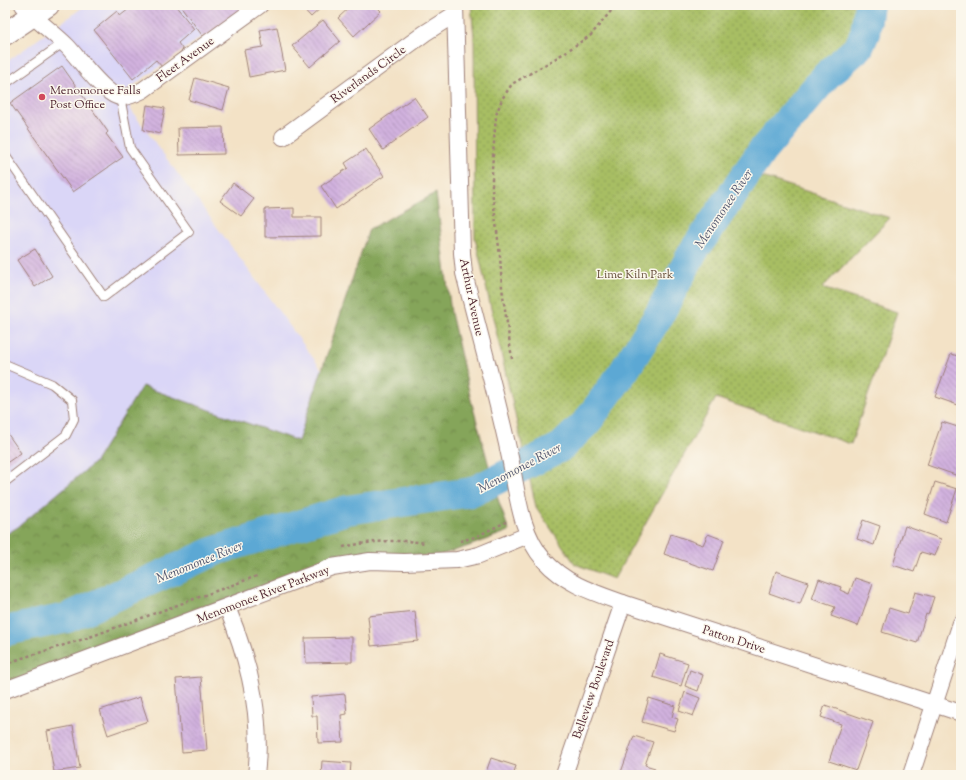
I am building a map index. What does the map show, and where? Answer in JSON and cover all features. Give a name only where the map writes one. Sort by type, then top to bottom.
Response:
[{"type":"main road","points":[[5,34],[34,9]]},
{"type":"street","name":"Fleet Avenue","points":[[120,97],[128,96],[144,90],[260,5]]},
{"type":"street","points":[[34,9],[106,89],[111,94],[120,97]]},
{"type":"street","name":"Riverlands Circle","points":[[283,137],[425,33],[455,9]]},
{"type":"street","name":"Arthur Avenue","points":[[455,9],[462,253],[464,274],[509,452],[515,486],[528,535]]},
{"type":"street","name":"Patton Drive","points":[[528,535],[536,549],[554,570],[585,589],[623,603],[961,713]]},
{"type":"street","name":"Menomonee River Parkway","points":[[5,690],[332,567],[370,561],[404,562],[457,560],[479,555],[528,535]]},
{"type":"street","name":"Belleview Boulevard","points":[[564,775],[623,603]]},
{"type":"street","points":[[227,607],[236,629],[248,669],[255,706],[257,732],[256,775]]},
{"type":"street","points":[[911,775],[961,624]]},
{"type":"lane","points":[[5,84],[63,43]]},
{"type":"lane","points":[[5,155],[104,297],[189,232],[130,148],[120,97]]},
{"type":"lane","points":[[5,364],[52,384],[72,400],[74,419],[66,435],[5,482]]},
{"type":"path","points":[[512,359],[504,303],[492,190],[494,129],[498,107],[512,84],[564,54],[591,35],[616,5]]},
{"type":"shaded area","points":[[86,5],[246,5],[127,90],[131,110],[322,370],[298,441],[142,386],[95,462],[18,527],[5,535],[5,63]]},
{"type":"green space","name":"Lime Kiln Park","points":[[471,5],[862,5],[860,17],[850,41],[827,67],[786,103],[740,168],[759,176],[890,218],[822,288],[897,312],[851,444],[716,398],[614,579],[575,564],[536,507],[475,238],[474,37]]},
{"type":"green space","points":[[436,193],[451,313],[471,400],[498,499],[509,531],[437,556],[353,556],[5,685],[5,535],[18,527],[95,462],[142,386],[298,441],[369,229]]},
{"type":"building","points":[[134,5],[175,5],[194,29],[178,43],[183,50],[162,67],[156,60],[133,79],[94,30],[117,11],[120,16]]},
{"type":"building","points":[[180,5],[248,5],[204,38]]},
{"type":"building","points":[[300,5],[324,5],[311,17]]},
{"type":"building","points":[[352,5],[375,5],[381,11],[354,36],[338,18]]},
{"type":"building","points":[[323,20],[340,41],[310,67],[292,46]]},
{"type":"building","points":[[277,27],[285,70],[249,77],[244,50],[263,47],[260,30]]},
{"type":"building","points":[[62,66],[108,132],[106,134],[123,157],[73,192],[10,103]]},
{"type":"building","points":[[195,78],[229,88],[223,110],[189,100]]},
{"type":"building","points":[[414,97],[428,117],[383,150],[369,129]]},
{"type":"building","points":[[147,105],[165,108],[160,134],[143,130]]},
{"type":"building","points":[[223,127],[224,154],[179,155],[178,128]]},
{"type":"building","points":[[366,149],[384,176],[336,209],[321,186],[348,168],[345,163]]},
{"type":"building","points":[[233,183],[254,199],[241,216],[220,201]]},
{"type":"building","points":[[294,208],[294,217],[321,217],[321,236],[265,237],[265,209]]},
{"type":"building","points":[[35,249],[52,276],[35,287],[17,260]]},
{"type":"building","points":[[951,354],[961,357],[961,406],[935,397]]},
{"type":"building","points":[[942,422],[961,428],[961,477],[927,465]]},
{"type":"building","points":[[5,430],[21,453],[5,464]]},
{"type":"building","points":[[935,482],[957,489],[946,522],[925,514]]},
{"type":"building","points":[[863,520],[880,526],[874,545],[857,539]]},
{"type":"building","points":[[905,526],[941,539],[935,556],[921,552],[914,572],[893,565]]},
{"type":"building","points":[[671,534],[703,545],[708,534],[724,540],[713,571],[664,554]]},
{"type":"building","points":[[776,571],[808,582],[800,604],[769,593]]},
{"type":"building","points":[[855,578],[873,584],[858,626],[831,616],[835,607],[812,599],[819,579],[841,587],[840,590],[849,594]]},
{"type":"building","points":[[915,592],[934,597],[928,615],[926,614],[917,643],[882,632],[889,608],[908,614]]},
{"type":"building","points":[[415,611],[418,641],[371,646],[368,616]]},
{"type":"building","points":[[352,637],[352,662],[306,663],[305,638]]},
{"type":"building","points":[[660,654],[688,663],[681,686],[653,677]]},
{"type":"building","points":[[690,670],[703,675],[698,691],[685,686]]},
{"type":"building","points":[[201,677],[207,750],[182,752],[176,679]]},
{"type":"building","points":[[685,692],[700,698],[693,716],[679,711]]},
{"type":"building","points":[[345,694],[347,714],[341,715],[343,742],[318,743],[317,716],[312,716],[311,697]]},
{"type":"building","points":[[140,697],[148,721],[108,735],[100,710]]},
{"type":"building","points":[[649,698],[675,706],[672,717],[678,719],[674,731],[642,722]]},
{"type":"building","points":[[825,705],[873,722],[856,770],[829,761],[841,724],[821,717]]},
{"type":"building","points":[[73,726],[80,768],[54,772],[47,731]]},
{"type":"building","points":[[634,736],[653,742],[645,765],[655,768],[653,775],[620,775]]},
{"type":"building","points":[[491,758],[516,766],[513,775],[485,775]]},
{"type":"building","points":[[322,761],[351,763],[350,775],[321,775]]},
{"type":"waterway","name":"Menomonee River","points":[[5,631],[67,618],[215,551],[347,510],[472,492],[561,447],[587,422],[624,371],[659,315],[693,252],[762,151],[827,75],[859,47],[865,33],[869,5]]},
{"type":"place","name":"Menomonee Falls Post Office","points":[[42,97]]}]
